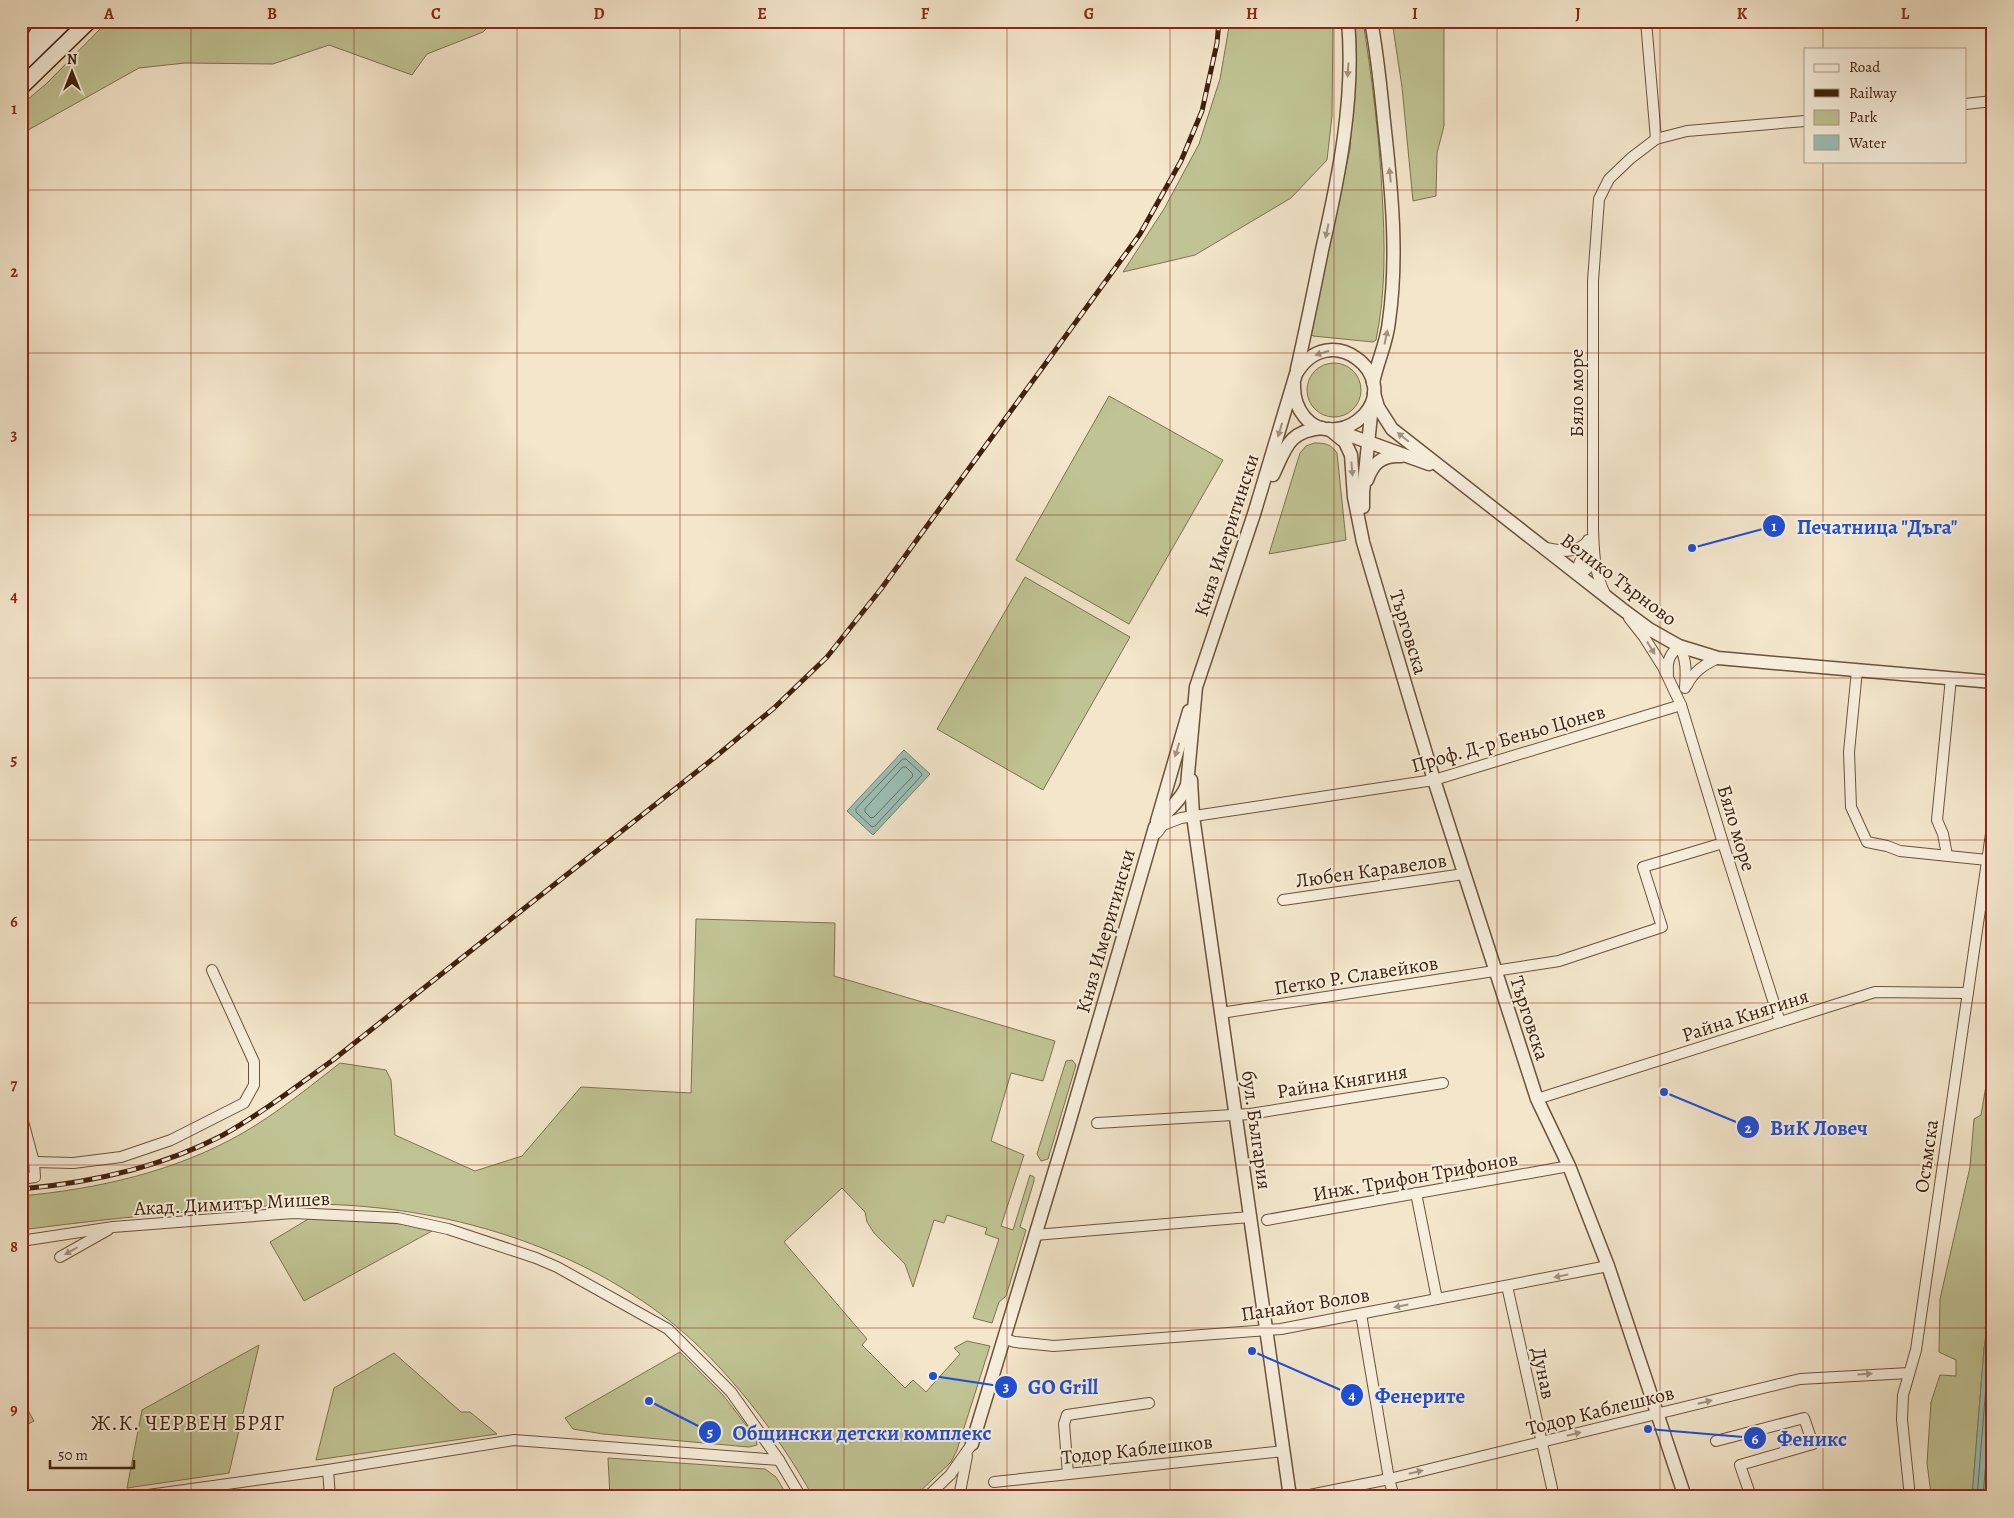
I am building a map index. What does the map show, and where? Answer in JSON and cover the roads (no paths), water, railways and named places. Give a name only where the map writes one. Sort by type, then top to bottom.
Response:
[{"type":"main road","points":[[21,58],[46,21]]},
{"type":"main road","points":[[21,64],[65,21]]},
{"type":"main road","points":[[21,87],[89,21]]},
{"type":"street","name":"Княз Имеритински","points":[[959,1497],[962,1474],[1004,1339],[1155,827],[1166,812],[1182,796],[1187,785],[1196,687],[1254,514],[1295,379],[1338,178],[1344,135],[1349,65],[1348,21]]},
{"type":"street","points":[[1363,542],[1363,493],[1373,392],[1377,362],[1385,344],[1389,321],[1394,212],[1380,82],[1371,21]]},
{"type":"street","points":[[1646,21],[1656,139],[1687,131],[1804,121]]},
{"type":"street","points":[[1966,104],[1993,101]]},
{"type":"street","name":"Бяло море","points":[[1578,574],[1578,567],[1593,529],[1593,281],[1599,200],[1609,179],[1631,158],[1656,139]]},
{"type":"street","name":"Велико Търново","points":[[1295,379],[1301,366],[1316,354],[1328,350],[1340,350],[1352,354],[1362,362],[1369,372],[1378,408],[1392,429],[1648,629],[1679,646],[1718,658],[1993,682]]},
{"type":"street","points":[[1295,379],[1294,395],[1300,411],[1311,423],[1368,441],[1441,468]]},
{"type":"street","points":[[1254,514],[1289,442],[1297,434],[1307,429],[1348,427],[1367,412],[1373,392]]},
{"type":"street","points":[[1329,429],[1345,442],[1351,455],[1354,497],[1363,542]]},
{"type":"street","points":[[1363,493],[1370,472],[1378,460],[1390,455],[1411,457]]},
{"type":"street","points":[[1593,529],[1598,581],[1607,597]]},
{"type":"street","points":[[1546,548],[1563,552],[1578,549],[1588,540]]},
{"type":"street","name":"Търговска","points":[[1363,542],[1434,780],[1537,1099],[1570,1166],[1608,1266],[1658,1413],[1684,1497]]},
{"type":"street","points":[[1578,574],[1586,571],[1594,555]]},
{"type":"street","name":"Бяло море","points":[[1622,609],[1644,637],[1681,705],[1780,1022]]},
{"type":"street","points":[[1668,678],[1667,664],[1671,653],[1679,646],[1683,652],[1686,667],[1685,688],[1681,705]]},
{"type":"street","points":[[1685,688],[1691,677],[1702,666],[1718,658]]},
{"type":"street","points":[[1858,670],[1849,752],[1851,807],[1866,842],[1888,846],[1900,851],[1987,860]]},
{"type":"street","points":[[1947,856],[1943,834],[1937,820],[1951,678]]},
{"type":"street","points":[[1155,827],[1196,687]]},
{"type":"street","name":"Проф. Д-р Беньо Цонев","points":[[1148,849],[1156,833],[1171,821],[1193,816],[1434,780],[1681,705]]},
{"type":"street","name":"бул. България","points":[[1190,768],[1193,816],[1290,1497]]},
{"type":"street","name":"Осъмска","points":[[1910,1497],[1902,1420],[1903,1394],[1916,1350],[1993,820]]},
{"type":"street","name":"Петко Р. Славейков","points":[[1221,1013],[1559,961],[1662,927],[1643,867],[1723,843]]},
{"type":"street","name":"Любен Каравелов","points":[[1283,900],[1464,874]]},
{"type":"street","points":[[34,1162],[73,1163],[121,1157],[171,1140],[244,1103],[254,1085],[254,1062],[212,970]]},
{"type":"street","name":"Райна Княгиня","points":[[1537,1099],[1875,992],[1968,993]]},
{"type":"street","name":"Райна Княгиня","points":[[1096,1123],[1236,1115],[1443,1084]]},
{"type":"street","points":[[21,1114],[34,1162],[35,1177],[21,1179]]},
{"type":"street","name":"Инж. Трифон Трифонов","points":[[1267,1220],[1570,1166]]},
{"type":"street","points":[[1416,1193],[1436,1299]]},
{"type":"street","name":"Акад. Димитър Мишев","points":[[21,1241],[113,1227],[293,1213],[398,1218],[448,1228],[536,1258],[668,1328],[731,1392],[779,1460],[801,1497]]},
{"type":"street","points":[[1035,1235],[1250,1217]]},
{"type":"street","points":[[60,1258],[113,1227]]},
{"type":"street","name":"Панайот Волов","points":[[1004,1339],[1054,1346],[1267,1331],[1608,1266]]},
{"type":"street","name":"Дунав","points":[[1507,1286],[1554,1497]]},
{"type":"street","points":[[1361,1314],[1389,1479],[1394,1497]]},
{"type":"street","name":"Тодор Каблешков","points":[[1300,1497],[1389,1479],[1800,1379],[1910,1373]]},
{"type":"street","points":[[1068,1474],[1064,1424],[1067,1415],[1149,1402]]},
{"type":"street","points":[[1716,1441],[1804,1418],[1813,1444],[1740,1465],[1750,1497]]},
{"type":"street","points":[[134,1497],[328,1470],[514,1440],[779,1460]]},
{"type":"street","points":[[927,1497],[950,1475],[972,1444]]},
{"type":"street","name":"Тодор Каблешков","points":[[994,1482],[1284,1451]]},
{"type":"street","points":[[328,1470],[330,1497]]},
{"type":"water","points":[[904,750],[930,774],[873,835],[847,811]]},
{"type":"water","points":[[1993,1284],[1993,1497],[1972,1497],[1984,1349]]},
{"type":"railway","points":[[21,1189],[73,1183],[150,1165],[200,1146],[252,1118],[333,1060],[714,758],[774,708],[827,657],[881,589],[1140,234],[1181,161],[1202,111],[1217,43],[1219,21]]},
{"type":"place","name":"Печатница \"Дъга\"","points":[[1692,548]]},
{"type":"place","name":"ВиК Ловеч","points":[[1664,1092]]},
{"type":"place","name":"Фенерите","points":[[1252,1351]]},
{"type":"place","name":"GO Grill","points":[[933,1376]]},
{"type":"place","name":"Общински детски комплекс","points":[[649,1401]]},
{"type":"place","name":"Феникс","points":[[1648,1429]]},
{"type":"district","name":"Ж.К. ЧЕРВЕН БРЯГ","points":[[188,1423]]}]
